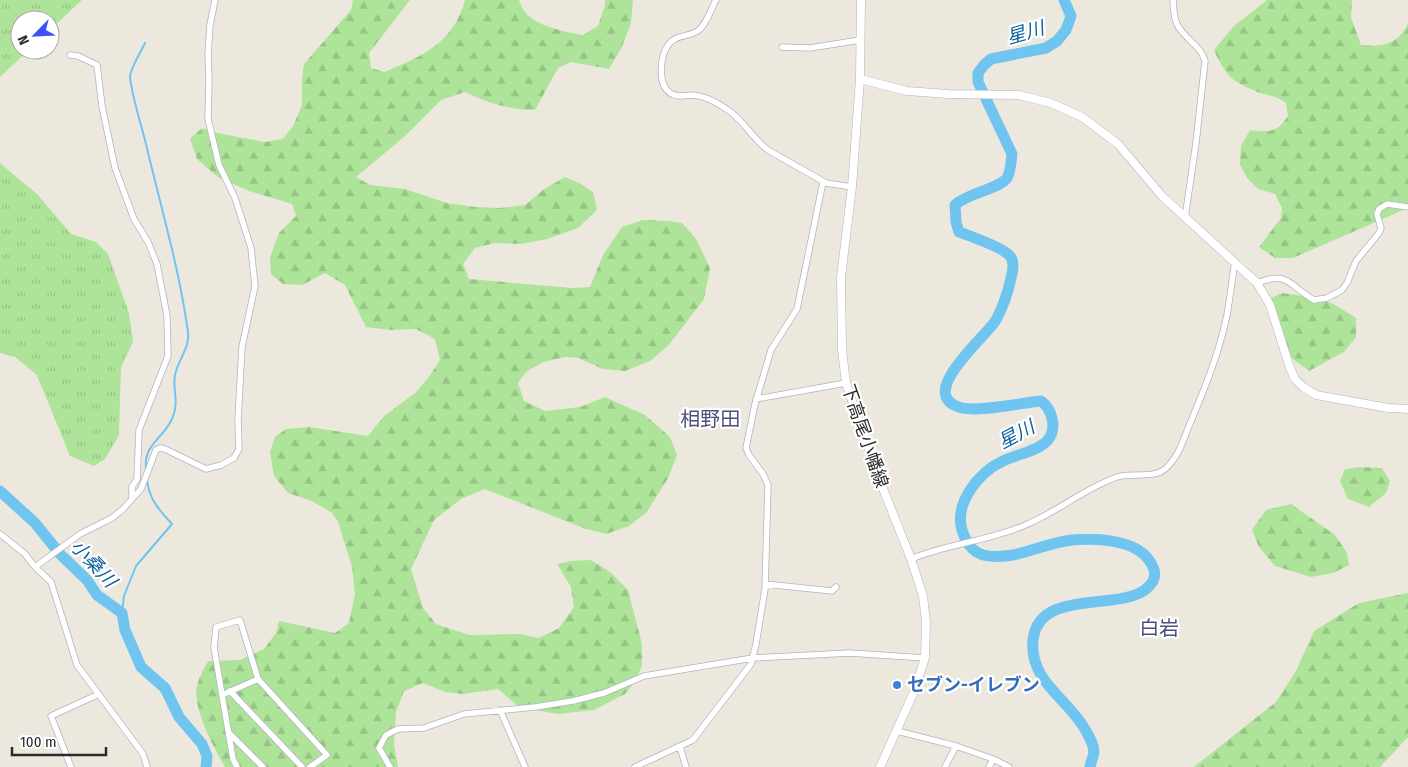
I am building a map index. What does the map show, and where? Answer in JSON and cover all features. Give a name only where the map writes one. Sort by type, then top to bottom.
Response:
[{"type":"main road","name":"下高尾小幡線","points":[[861,0],[860,79],[852,187],[841,277],[842,350],[846,383],[876,471],[911,559],[922,596],[926,622],[925,658],[913,694],[880,767]]},
{"type":"main road","points":[[860,79],[907,91],[948,94],[1019,95],[1051,103],[1082,117],[1118,144],[1162,196],[1257,283],[1270,305],[1290,368],[1295,379],[1303,387],[1316,395],[1388,408],[1408,409]]},
{"type":"street","points":[[35,567],[80,534],[112,518],[123,509],[141,489],[155,451],[158,449],[165,449],[206,469],[221,465],[234,458],[239,449],[238,420],[242,347],[255,286],[254,266],[251,248],[235,198],[219,164],[208,119],[208,54],[210,25],[215,0]]},
{"type":"street","points":[[716,0],[698,31],[672,41],[665,50],[661,70],[668,92],[676,96],[701,97],[721,105],[744,123],[762,146],[823,182],[852,187]]},
{"type":"street","points":[[1173,0],[1177,26],[1203,52],[1205,61],[1185,218]]},
{"type":"street","points":[[782,47],[810,48],[860,40]]},
{"type":"street","points":[[70,55],[78,56],[97,65],[102,106],[115,168],[134,219],[148,242],[157,264],[168,316],[168,356],[139,430],[137,479],[132,487],[132,498]]},
{"type":"street","points":[[635,767],[693,740],[751,664],[753,658],[765,584],[768,485],[746,448],[756,400],[771,350],[797,309],[823,182]]},
{"type":"street","points":[[1257,283],[1270,278],[1277,278],[1289,281],[1314,300],[1333,296],[1342,290],[1356,261],[1379,233],[1381,228],[1377,214],[1379,209],[1388,204],[1408,207]]},
{"type":"street","points":[[911,559],[930,551],[975,541],[1022,527],[1057,510],[1095,486],[1119,476],[1155,473],[1164,470],[1178,452],[1203,394],[1216,357],[1227,315],[1235,262]]},
{"type":"street","points":[[756,400],[846,383]]},
{"type":"street","points":[[0,534],[25,554],[35,567],[51,582],[77,665],[143,754],[147,767]]},
{"type":"street","points":[[765,584],[832,592],[836,587]]},
{"type":"street","points":[[237,767],[233,760],[214,647],[216,627],[240,620],[258,679],[327,754],[310,767]]},
{"type":"street","points":[[390,767],[379,748],[386,735],[393,730],[438,725],[464,714],[573,701],[604,693],[644,676],[753,658],[850,653],[925,658]]},
{"type":"street","points":[[222,695],[258,679]]},
{"type":"street","points":[[230,691],[302,767]]},
{"type":"street","points":[[71,767],[51,716],[99,694]]},
{"type":"street","points":[[500,710],[525,767]]},
{"type":"street","points":[[897,730],[956,746],[993,759],[1009,767]]},
{"type":"street","points":[[228,732],[263,767]]},
{"type":"street","points":[[945,767],[956,746]]},
{"type":"street","points":[[680,747],[686,767]]},
{"type":"street","points":[[989,767],[993,759]]},
{"type":"green space","points":[[0,0],[82,0],[60,21],[60,10],[10,10],[10,60],[18,60],[0,77]]},
{"type":"green space","points":[[353,0],[410,0],[369,53],[371,68],[384,72],[423,54],[444,38],[460,15],[465,0],[519,0],[524,11],[535,21],[559,30],[583,35],[598,26],[605,0],[633,0],[631,23],[622,47],[609,69],[571,62],[558,68],[535,110],[499,105],[465,92],[441,100],[405,136],[356,177],[370,185],[405,189],[447,203],[475,207],[500,208],[525,205],[543,190],[565,177],[593,192],[597,210],[578,228],[547,239],[521,244],[494,243],[475,248],[463,264],[469,279],[573,288],[590,287],[603,255],[622,227],[643,220],[682,223],[696,239],[710,268],[704,299],[668,346],[650,361],[625,371],[603,369],[578,358],[565,357],[543,362],[526,372],[518,383],[524,401],[545,411],[580,407],[605,397],[645,415],[670,437],[677,455],[668,478],[647,512],[629,526],[606,534],[586,529],[485,489],[461,499],[434,520],[411,569],[423,608],[436,624],[469,635],[520,634],[539,638],[559,628],[574,607],[571,587],[557,564],[591,560],[610,572],[628,590],[642,644],[642,666],[634,683],[625,694],[594,710],[557,714],[519,707],[498,689],[463,694],[445,692],[423,683],[404,691],[396,712],[394,745],[398,767],[225,767],[205,728],[196,695],[200,676],[208,661],[240,660],[264,649],[276,633],[279,621],[335,633],[349,623],[355,594],[352,567],[338,522],[332,513],[312,501],[288,493],[274,476],[270,452],[275,437],[286,429],[309,427],[368,436],[384,416],[415,393],[440,360],[435,339],[416,329],[391,330],[366,327],[345,285],[325,273],[302,285],[283,284],[271,274],[270,257],[279,233],[296,216],[292,204],[249,191],[219,178],[197,159],[190,139],[202,128],[217,133],[265,142],[283,139],[293,126],[302,105],[304,64],[351,10]]},
{"type":"green space","points":[[1267,0],[1352,0],[1351,17],[1361,45],[1376,46],[1389,43],[1404,31],[1408,24],[1408,208],[1293,258],[1275,258],[1259,247],[1281,218],[1282,208],[1275,194],[1258,189],[1247,178],[1240,165],[1241,146],[1250,130],[1267,131],[1280,126],[1288,116],[1286,103],[1245,87],[1233,79],[1221,64],[1214,50],[1234,26]]},
{"type":"green space","points":[[0,161],[1,164],[37,194],[71,234],[96,242],[108,254],[129,313],[133,342],[121,367],[119,435],[105,459],[94,466],[70,456],[37,375],[15,357],[0,353]]},
{"type":"green space","points":[[1282,293],[1320,298],[1337,306],[1356,318],[1356,337],[1344,352],[1309,371],[1290,357],[1275,332],[1268,311],[1271,298]]},
{"type":"green space","points":[[1360,467],[1382,468],[1390,481],[1386,493],[1369,507],[1348,499],[1340,481],[1345,469]]},
{"type":"green space","points":[[1291,504],[1335,535],[1347,553],[1349,565],[1333,573],[1311,577],[1275,566],[1259,547],[1252,530],[1266,510]]},
{"type":"green space","points":[[1408,593],[1408,737],[1380,767],[1194,767],[1276,702],[1296,671],[1314,631],[1359,603]]},
{"type":"waterway","name":"星川","points":[[1064,0],[1071,16],[1066,30],[1057,41],[1046,48],[991,59],[978,73],[978,82],[1012,154],[1011,166],[1007,178],[1003,182],[967,197],[955,205],[956,222],[959,232],[1007,253],[1012,258],[1013,270],[1005,299],[996,320],[957,366],[949,379],[945,392],[949,401],[962,408],[970,409],[1041,401],[1051,414],[1053,425],[1047,441],[1032,450],[994,466],[977,481],[965,499],[960,520],[967,542],[972,548],[983,555],[1006,556],[1072,540],[1114,541],[1142,553],[1149,560],[1155,572],[1153,581],[1143,592],[1127,597],[1069,606],[1052,612],[1039,623],[1033,640],[1033,655],[1037,667],[1044,679],[1079,720],[1092,742],[1094,753],[1090,767]]},
{"type":"waterway","points":[[145,43],[132,70],[131,84],[174,260],[188,332],[186,349],[175,375],[176,401],[174,413],[168,426],[148,454],[146,470]]},
{"type":"waterway","points":[[122,613],[124,596],[136,566],[172,524],[152,499],[147,480]]},
{"type":"waterway","name":"小桑川","points":[[0,491],[35,523],[60,554],[87,580],[97,595],[122,613],[125,630],[141,667],[165,688],[179,717],[202,744],[207,756],[206,767]]},
{"type":"place","name":"セブン-イレブン","points":[[897,685]]},
{"type":"district","name":"相野田","points":[[710,419]]},
{"type":"district","name":"白岩","points":[[1159,628]]}]
